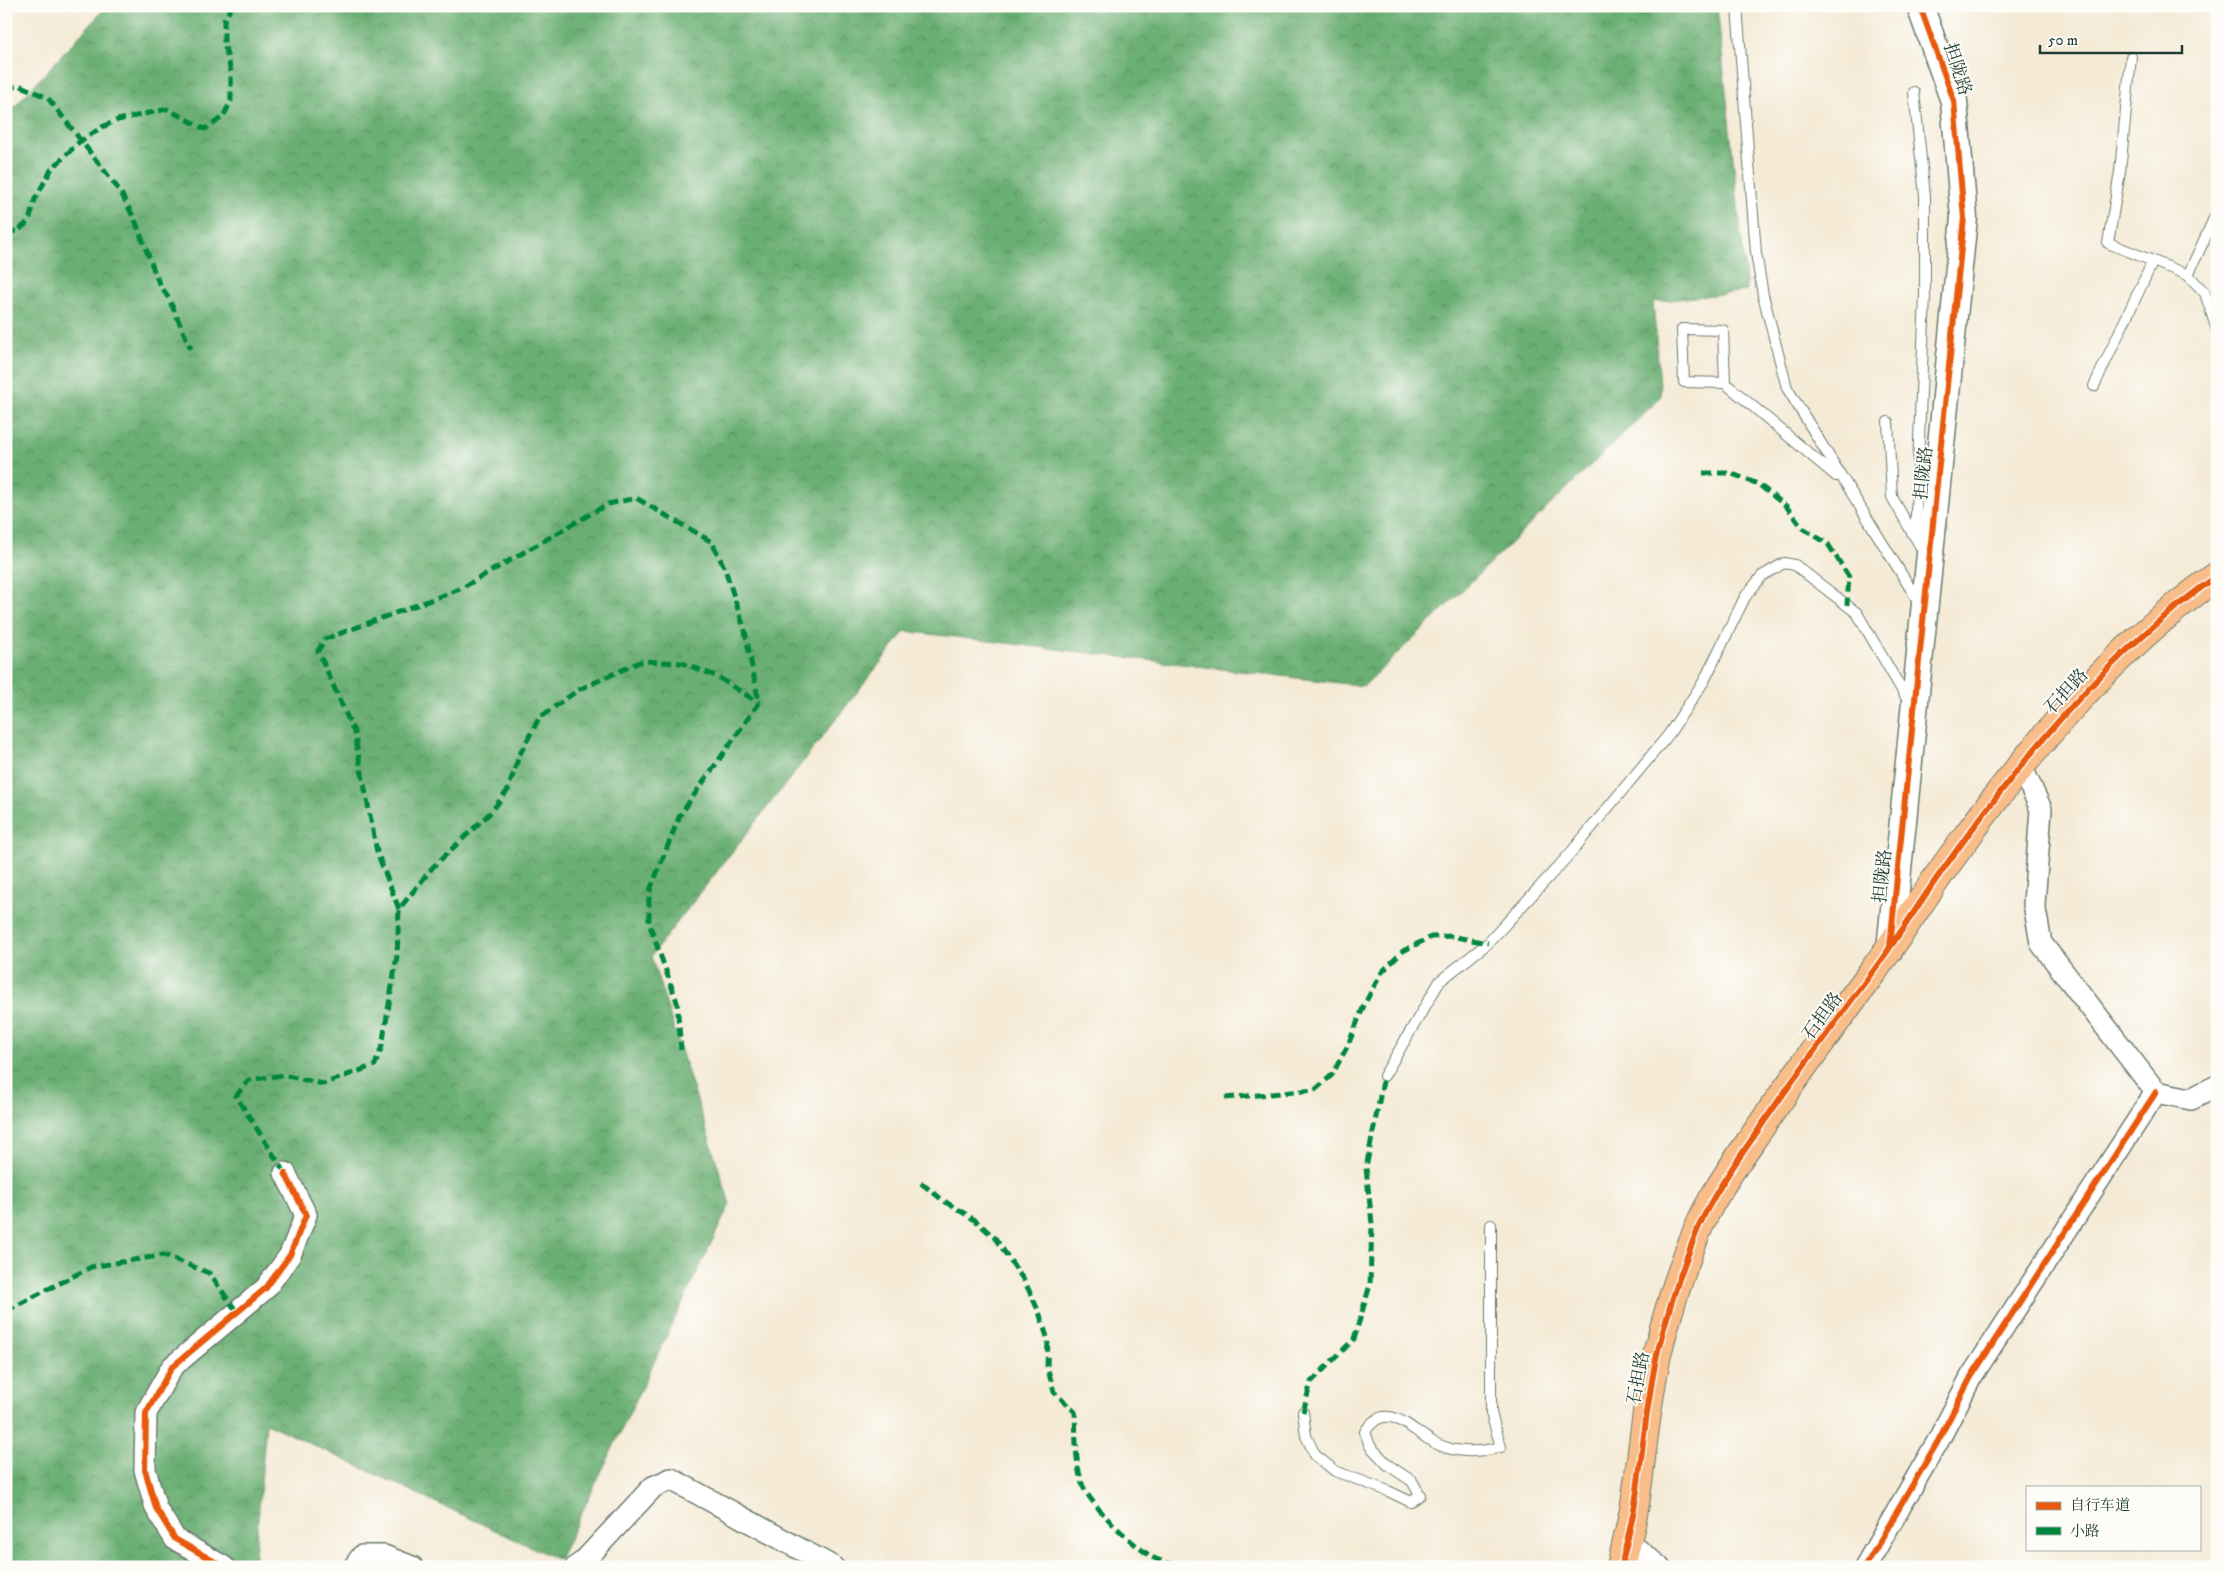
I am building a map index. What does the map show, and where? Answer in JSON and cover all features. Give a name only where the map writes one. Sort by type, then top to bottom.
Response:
[{"type":"main road","name":"石担路","points":[[1620,1567],[1636,1500],[1645,1426],[1658,1351],[1676,1288],[1696,1232],[1730,1171],[1785,1091],[1890,949],[1948,863],[2055,724],[2120,655],[2182,600],[2217,576]]},
{"type":"street","name":"担陇路","points":[[1890,949],[1964,218],[1954,101],[1920,6]]},
{"type":"street","points":[[2021,766],[2041,809],[2034,904],[2041,943],[2156,1092],[2191,1099],[2217,1086]]},
{"type":"street","points":[[1866,1567],[1938,1441],[1971,1377],[2156,1092]]},
{"type":"street","points":[[224,1567],[175,1539],[156,1508],[145,1470],[146,1413],[172,1367],[266,1288],[290,1255],[306,1216],[285,1173]]},
{"type":"street","points":[[576,1567],[616,1528],[653,1487],[671,1479],[833,1567]]},
{"type":"street","points":[[1627,1541],[1659,1567]]},
{"type":"street","points":[[354,1567],[362,1556],[384,1556],[412,1567]]},
{"type":"lane","points":[[1737,6],[1756,253],[1764,295],[1787,388],[1924,612]]},
{"type":"lane","points":[[2131,58],[2120,172],[2108,243],[2188,274],[2205,293],[2217,330]]},
{"type":"lane","points":[[1914,92],[1925,226],[1925,296],[1915,537]]},
{"type":"lane","points":[[2188,274],[2217,212]]},
{"type":"lane","points":[[2094,386],[2153,261]]},
{"type":"lane","points":[[1725,383],[1723,330],[1682,329],[1684,382],[1725,383],[1845,483]]},
{"type":"lane","points":[[1888,422],[1892,497],[1929,563]]},
{"type":"lane","points":[[1384,1076],[1440,981],[1488,943],[1561,864],[1669,734],[1704,681],[1745,597],[1762,576],[1784,564],[1795,565],[1857,613],[1914,711]]},
{"type":"lane","points":[[1303,1412],[1306,1436],[1315,1455],[1335,1470],[1368,1482],[1411,1502],[1420,1495],[1412,1481],[1388,1466],[1370,1446],[1365,1432],[1370,1422],[1386,1417],[1403,1420],[1430,1440],[1451,1449],[1480,1452],[1501,1447],[1491,1413],[1491,1225]]},
{"type":"green space","points":[[107,6],[1717,6],[1747,291],[1653,302],[1661,397],[1364,686],[905,631],[651,956],[730,1204],[559,1560],[266,1423],[254,1567],[6,1567],[6,116]]},
{"type":"marked path","points":[[6,230],[17,232],[29,221],[35,199],[51,170],[78,143],[102,127],[118,120],[167,109],[205,129],[223,117],[231,101],[231,72],[224,43],[224,20],[232,6]]},
{"type":"marked path","points":[[6,88],[21,86],[48,98],[120,191],[135,220],[158,281],[169,299],[191,349]]},
{"type":"marked path","points":[[1703,473],[1730,473],[1758,484],[1786,506],[1803,528],[1828,544],[1849,577],[1847,605]]},
{"type":"marked path","points":[[399,909],[377,852],[354,732],[318,651],[325,639],[460,589],[608,504],[636,498],[712,542],[725,569],[745,631],[759,703],[680,815],[649,893],[649,923],[677,1002],[681,1050]]},
{"type":"marked path","points":[[285,1173],[236,1096],[249,1080],[283,1075],[323,1084],[375,1065],[382,1046],[397,956],[399,909],[433,867],[491,812],[508,790],[519,756],[539,718],[578,690],[642,661],[683,663],[718,677],[759,703]]},
{"type":"marked path","points":[[1225,1098],[1315,1090],[1332,1075],[1348,1045],[1365,1003],[1382,972],[1403,951],[1431,937],[1450,936],[1488,943]]},
{"type":"marked path","points":[[1303,1412],[1311,1382],[1354,1339],[1370,1285],[1372,1224],[1366,1168],[1384,1076]]},
{"type":"marked path","points":[[921,1183],[944,1201],[975,1220],[995,1238],[1025,1282],[1039,1312],[1048,1340],[1047,1366],[1054,1392],[1075,1412],[1078,1466],[1082,1484],[1087,1493],[1103,1514],[1145,1553],[1154,1558],[1183,1567]]},
{"type":"marked path","points":[[6,1311],[91,1267],[164,1255],[209,1273],[237,1312]]},
{"type":"cycle path","points":[[1890,946],[1964,218],[1954,101],[1920,6]]},
{"type":"cycle path","points":[[1621,1567],[1635,1506],[1648,1405],[1658,1350],[1684,1264],[1701,1222],[1716,1194],[1786,1090],[1881,960],[1949,861],[2008,782],[2071,707],[2105,672],[2140,638],[2217,576]]},
{"type":"cycle path","points":[[1865,1567],[1938,1441],[1971,1377],[2156,1092]]},
{"type":"cycle path","points":[[224,1567],[175,1539],[156,1508],[145,1470],[146,1413],[172,1367],[266,1288],[290,1255],[306,1215],[285,1173]]}]
